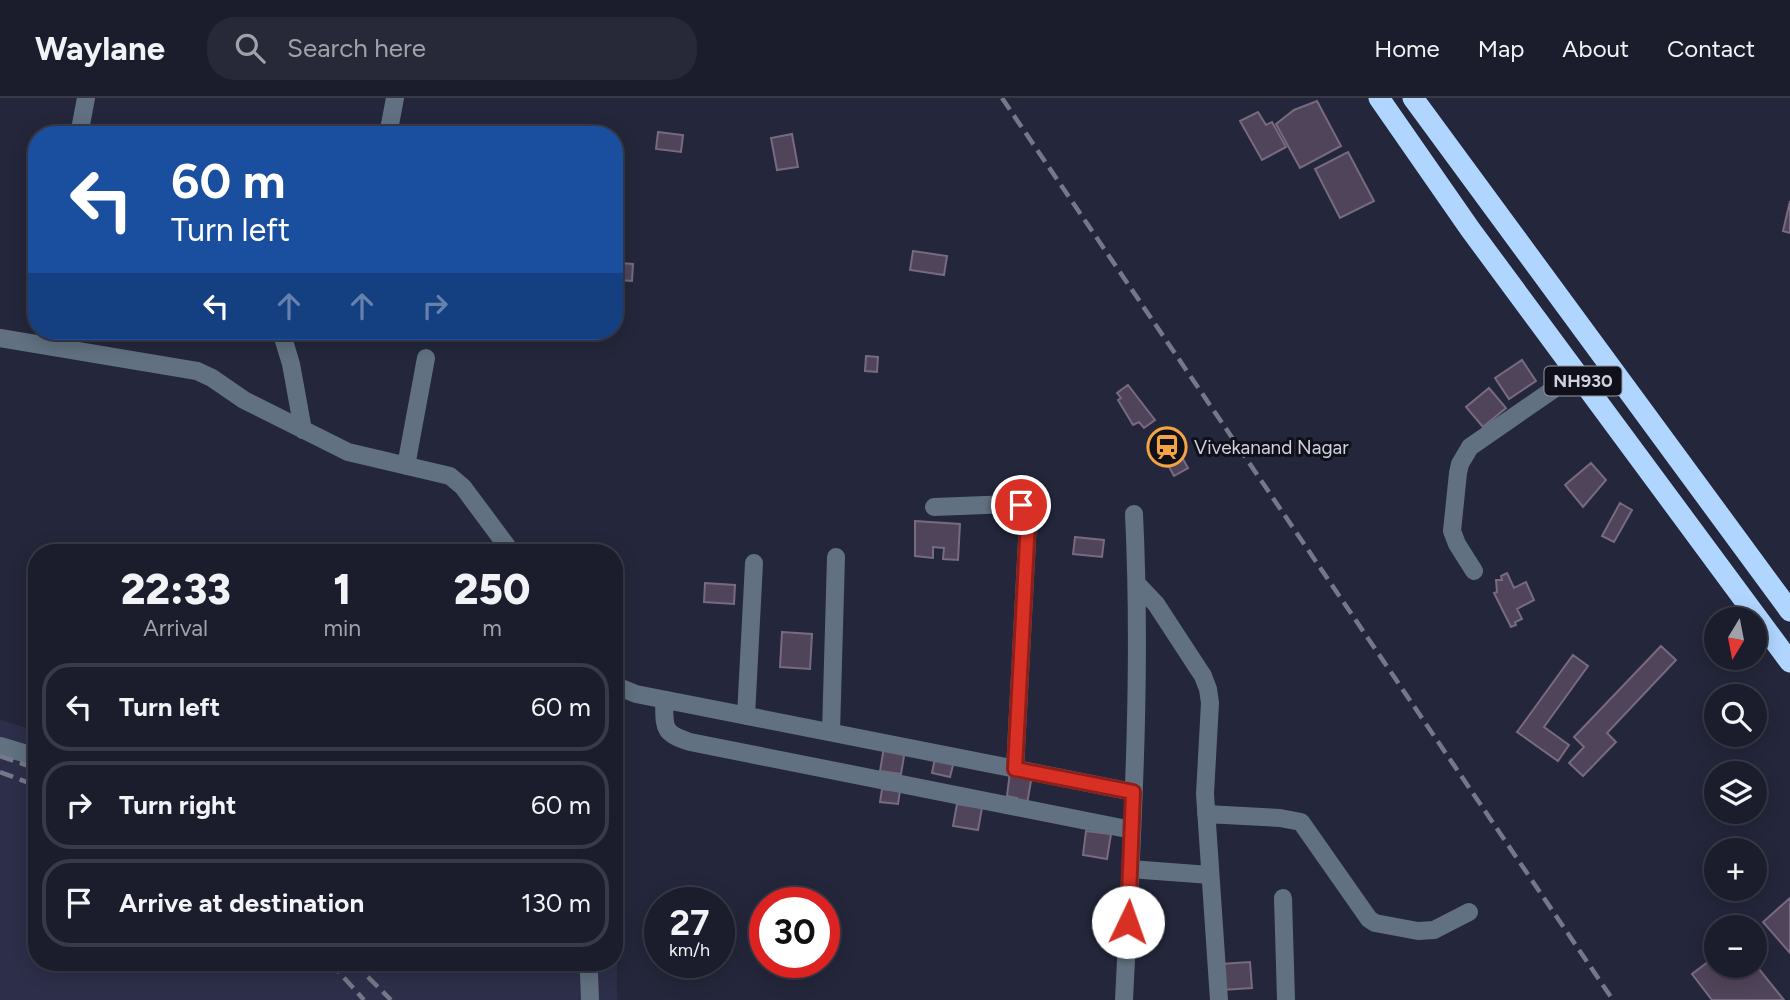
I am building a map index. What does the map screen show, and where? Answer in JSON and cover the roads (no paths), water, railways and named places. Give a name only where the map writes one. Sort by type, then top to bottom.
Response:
[{"type":"highway","name":"NH930","points":[[1413,98],[1790,611]]},
{"type":"highway","name":"NH930","points":[[1387,101],[1470,229],[1790,662]]},
{"type":"highway","points":[[1721,570],[1746,551]]},
{"type":"street","points":[[81,126],[86,98]]},
{"type":"street","points":[[389,126],[394,98]]},
{"type":"street","points":[[0,338],[28,338]]},
{"type":"street","points":[[51,340],[197,371],[244,400],[348,452],[450,476],[457,480],[505,544]]},
{"type":"street","points":[[284,340],[303,430]]},
{"type":"street","points":[[407,466],[426,358]]},
{"type":"street","points":[[1474,571],[1452,531],[1460,464],[1470,447],[1577,373]]},
{"type":"street","points":[[934,507],[1011,504],[1021,505],[1027,510],[1015,769]]},
{"type":"street","points":[[1124,1000],[1132,830],[1138,584],[1134,514]]},
{"type":"street","points":[[831,733],[836,557]]},
{"type":"street","points":[[746,716],[754,563]]},
{"type":"street","points":[[1138,584],[1156,604],[1203,676],[1208,689],[1206,814],[1219,1000]]},
{"type":"street","points":[[623,689],[664,700],[1133,792]]},
{"type":"street","points":[[664,700],[665,729],[671,735],[690,742],[1132,830]]},
{"type":"street","points":[[0,746],[28,754]]},
{"type":"street","points":[[1206,814],[1280,818],[1301,822],[1369,919],[1375,923],[1418,931],[1434,930],[1469,912]]},
{"type":"street","points":[[1130,869],[1210,875]]},
{"type":"street","points":[[1283,898],[1286,1000]]},
{"type":"street","points":[[588,971],[590,1000]]},
{"type":"railway","points":[[1002,98],[1613,1000]]},
{"type":"railway","points":[[0,756],[28,766]]},
{"type":"railway","points":[[0,772],[28,783]]},
{"type":"railway","points":[[338,971],[364,1000]]},
{"type":"railway","points":[[362,971],[391,1000]]},
{"type":"place","name":"Vivekanand Nagar","points":[[1167,447]]}]
